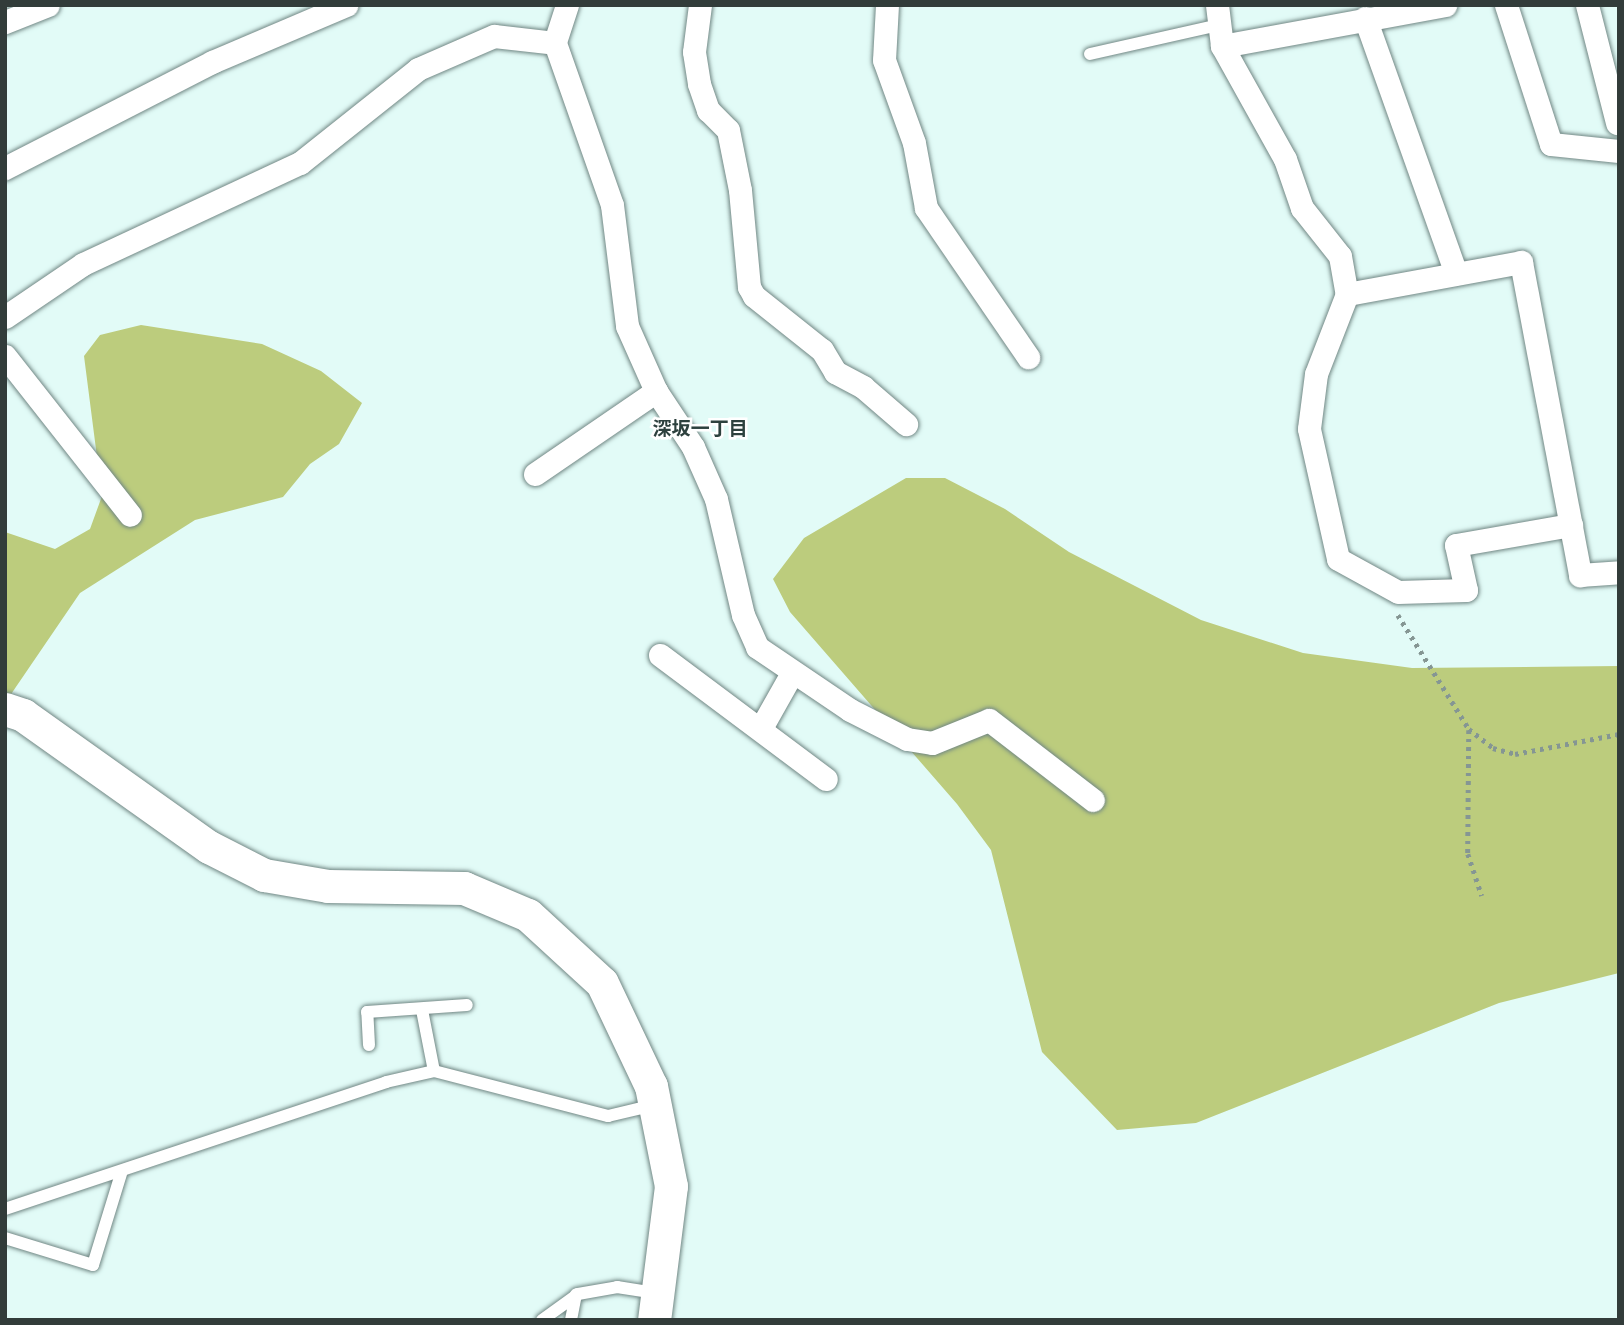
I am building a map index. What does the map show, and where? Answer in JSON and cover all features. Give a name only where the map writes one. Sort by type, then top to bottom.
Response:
[{"type":"street","points":[[5,22],[48,5]]},
{"type":"street","points":[[5,168],[212,62],[346,5]]},
{"type":"street","points":[[567,5],[555,43],[612,205],[627,326],[656,391],[693,447],[716,499],[743,615],[757,647],[792,673],[907,739],[932,743],[989,720],[1093,800]]},
{"type":"street","points":[[700,5],[694,52],[699,84],[708,110],[728,130],[740,190],[749,287],[754,296],[821,350],[835,372],[863,387],[906,424]]},
{"type":"street","points":[[887,5],[884,60],[914,143],[926,208],[1028,357]]},
{"type":"street","points":[[1446,5],[1365,18],[1219,25],[1285,159],[1302,208],[1339,256],[1347,293],[1316,374],[1309,429],[1338,559],[1398,592],[1466,590],[1456,545],[1571,525]]},
{"type":"street","points":[[1506,5],[1551,144],[1619,151]]},
{"type":"street","points":[[1587,5],[1617,123]]},
{"type":"street","points":[[1365,18],[1456,273]]},
{"type":"street","points":[[5,317],[83,264],[300,163],[418,69],[494,36],[555,43]]},
{"type":"street","points":[[1347,293],[1521,262],[1580,575],[1619,572]]},
{"type":"street","points":[[5,355],[130,515]]},
{"type":"street","points":[[536,474],[656,391]]},
{"type":"street","points":[[660,655],[826,779]]},
{"type":"street","points":[[761,728],[792,673]]},
{"type":"street","points":[[5,709],[23,715],[209,846],[264,875],[328,886],[464,888],[528,915],[602,983],[651,1086],[671,1186],[655,1306]]},
{"type":"lane","points":[[1090,54],[1219,25]]},
{"type":"lane","points":[[369,1045],[368,1012],[467,1005]]},
{"type":"lane","points":[[422,1010],[434,1072]]},
{"type":"lane","points":[[5,1209],[386,1083],[434,1072],[608,1116],[654,1105]]},
{"type":"lane","points":[[5,1238],[93,1265],[122,1171]]},
{"type":"lane","points":[[542,1320],[576,1294],[617,1287],[655,1306]]},
{"type":"lane","points":[[571,1320],[576,1294]]},
{"type":"path","points":[[1398,592],[1393,608],[1469,729],[1493,748],[1515,754],[1619,734]]},
{"type":"path","points":[[1469,729],[1468,854],[1482,896]]},
{"type":"green space","points":[[141,325],[262,344],[321,371],[362,403],[339,444],[310,464],[283,497],[195,520],[80,593],[5,703],[5,532],[55,549],[90,529],[102,496],[84,356],[100,335]]},
{"type":"green space","points":[[906,478],[945,478],[1005,509],[1069,552],[1201,620],[1303,653],[1412,668],[1619,666],[1619,973],[1499,1003],[1196,1123],[1117,1130],[1042,1052],[991,850],[957,804],[790,612],[773,579],[804,538]]},
{"type":"district","name":"深坂一丁目","points":[[700,429]]}]
